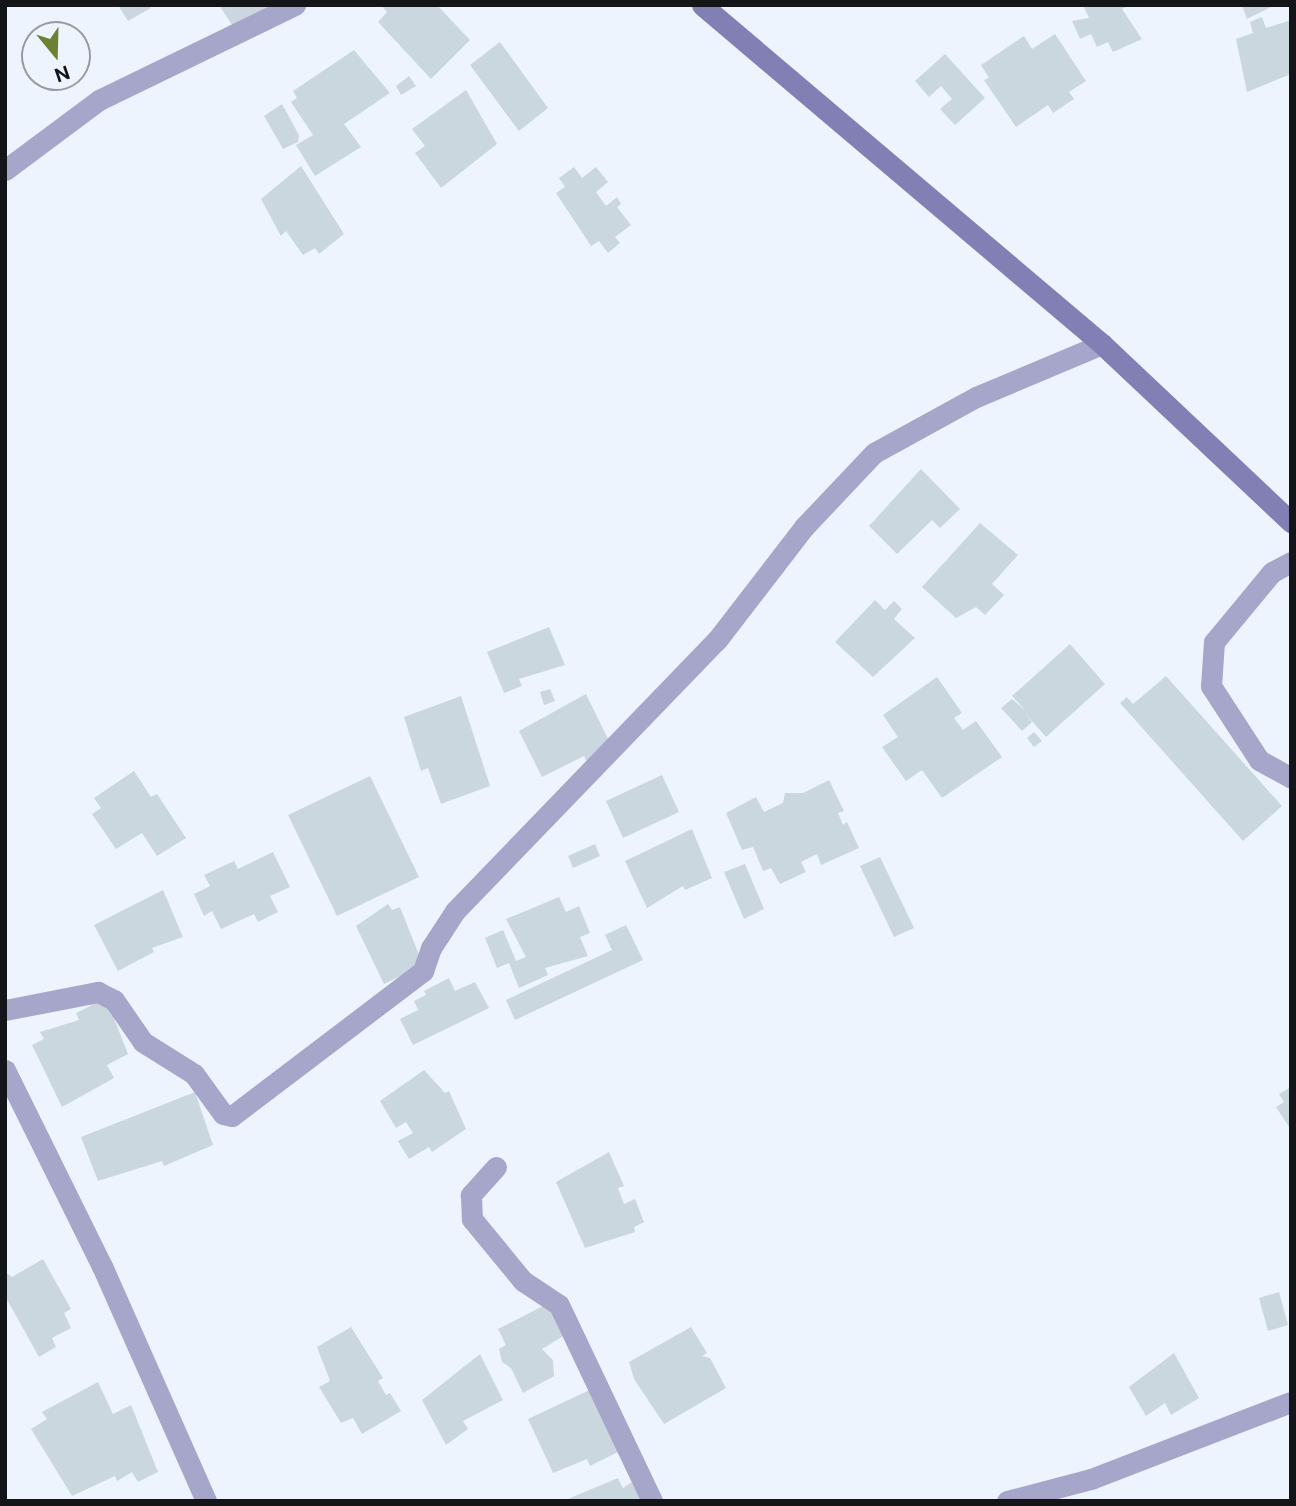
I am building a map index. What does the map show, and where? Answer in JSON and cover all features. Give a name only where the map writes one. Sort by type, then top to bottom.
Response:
[{"type":"main road","points":[[702,5],[1102,344],[1291,522]]},
{"type":"street","points":[[5,170],[99,100],[295,5]]},
{"type":"street","points":[[5,1010],[98,992],[114,1000],[143,1042],[194,1074],[223,1114],[232,1116],[423,971],[431,948],[455,911],[717,640],[779,567],[804,527],[874,453],[976,397],[1102,344]]},
{"type":"street","points":[[1291,562],[1272,572],[1214,642],[1210,686],[1259,760],[1291,778]]},
{"type":"street","points":[[5,1070],[102,1266],[206,1501]]},
{"type":"street","points":[[496,1167],[471,1195],[472,1219],[523,1281],[559,1305],[652,1501]]},
{"type":"street","points":[[1007,1501],[1091,1479],[1291,1402]]},
{"type":"building","points":[[118,5],[149,5],[151,8],[128,21]]},
{"type":"building","points":[[219,5],[281,5],[236,31]]},
{"type":"building","points":[[381,5],[437,5],[470,40],[431,79],[378,22],[387,12]]},
{"type":"building","points":[[1083,5],[1129,5],[1122,9],[1142,39],[1113,52],[1108,42],[1097,47],[1091,34],[1080,39],[1072,21],[1089,18]]},
{"type":"building","points":[[1242,5],[1275,5],[1247,19]]},
{"type":"building","points":[[1262,17],[1266,28],[1291,20],[1291,74],[1247,92],[1236,39],[1253,33],[1250,22]]},
{"type":"building","points":[[1055,34],[1086,81],[1069,92],[1074,99],[1053,113],[1048,105],[1016,127],[984,80],[989,78],[981,65],[1024,36],[1032,49]]},
{"type":"building","points":[[500,42],[548,108],[519,131],[470,65]]},
{"type":"building","points":[[354,50],[390,93],[344,124],[361,147],[315,176],[296,145],[313,135],[291,102],[297,98],[293,91]]},
{"type":"building","points":[[945,54],[985,98],[955,125],[940,109],[952,99],[941,86],[929,97],[915,81]]},
{"type":"building","points":[[409,76],[416,86],[401,95],[396,86]]},
{"type":"building","points":[[466,90],[497,144],[441,188],[415,153],[425,146],[412,129]]},
{"type":"building","points":[[282,104],[299,135],[298,142],[283,149],[264,116]]},
{"type":"building","points":[[301,166],[344,234],[319,254],[315,248],[303,255],[286,231],[281,236],[261,199]]},
{"type":"building","points":[[574,167],[582,178],[596,167],[608,182],[596,192],[606,206],[617,197],[621,204],[617,207],[631,225],[615,237],[620,243],[608,253],[599,241],[591,246],[556,193],[565,187],[559,178]]},
{"type":"building","points":[[921,469],[960,509],[940,528],[932,520],[897,554],[869,526]]},
{"type":"building","points":[[980,523],[1018,555],[992,584],[1004,595],[985,615],[976,607],[956,618],[922,587]]},
{"type":"building","points":[[875,600],[885,610],[894,601],[902,609],[894,619],[915,638],[873,677],[835,642]]},
{"type":"building","points":[[549,627],[565,665],[519,679],[522,686],[504,693],[487,652]]},
{"type":"building","points":[[1070,644],[1105,684],[1046,737],[1025,713],[1032,722],[1022,731],[1001,708],[1012,699],[1025,710],[1012,696]]},
{"type":"building","points":[[1166,676],[1282,806],[1243,841],[1120,703],[1127,697],[1133,704]]},
{"type":"building","points":[[937,677],[962,713],[954,718],[963,730],[976,721],[1002,757],[942,798],[922,770],[906,781],[882,747],[898,737],[883,715]]},
{"type":"building","points":[[550,689],[555,701],[544,705],[540,692]]},
{"type":"building","points":[[586,694],[613,749],[587,762],[584,756],[542,777],[519,731]]},
{"type":"building","points":[[461,696],[490,786],[441,804],[428,768],[421,771],[404,717]]},
{"type":"building","points":[[1034,732],[1042,741],[1034,747],[1027,738]]},
{"type":"building","points":[[134,771],[151,797],[157,794],[186,838],[157,856],[142,833],[116,849],[92,814],[101,808],[94,798]]},
{"type":"building","points":[[662,775],[679,812],[623,838],[606,801]]},
{"type":"building","points":[[370,776],[419,877],[337,916],[288,815]]},
{"type":"building","points":[[829,780],[844,811],[838,813],[843,825],[847,822],[859,848],[821,865],[817,854],[801,862],[806,872],[780,884],[771,868],[763,871],[753,847],[742,850],[726,813],[756,797],[764,812],[783,803],[785,793],[803,793]]},
{"type":"building","points":[[692,829],[712,878],[685,890],[683,886],[647,908],[625,861]]},
{"type":"building","points":[[595,844],[600,856],[573,868],[568,856]]},
{"type":"building","points":[[273,852],[290,887],[270,896],[278,912],[258,922],[254,914],[221,929],[212,911],[204,916],[194,894],[210,886],[204,875],[234,861],[238,869]]},
{"type":"building","points":[[880,857],[914,928],[894,937],[860,866]]},
{"type":"building","points":[[745,864],[764,909],[744,919],[724,872]]},
{"type":"building","points":[[163,890],[183,937],[152,948],[154,952],[118,971],[94,925]]},
{"type":"building","points":[[559,897],[566,912],[579,906],[590,933],[580,937],[588,956],[545,968],[548,975],[519,988],[509,963],[497,968],[485,938],[503,930],[516,961],[526,957],[506,919]]},
{"type":"building","points":[[388,904],[392,910],[400,907],[423,965],[384,984],[356,926]]},
{"type":"building","points":[[626,925],[643,960],[515,1020],[506,1000],[612,950],[605,935]]},
{"type":"building","points":[[449,978],[455,991],[475,982],[489,1008],[413,1045],[400,1019],[418,1010],[414,1001],[426,995],[424,991]]},
{"type":"building","points":[[106,998],[128,1054],[107,1065],[114,1078],[62,1107],[32,1045],[44,1039],[40,1032],[79,1020],[76,1013]]},
{"type":"building","points":[[424,1070],[445,1093],[449,1091],[466,1129],[432,1152],[429,1147],[409,1159],[398,1141],[413,1133],[406,1122],[396,1128],[380,1101]]},
{"type":"building","points":[[1291,1087],[1291,1130],[1276,1107],[1284,1102],[1279,1094]]},
{"type":"building","points":[[195,1092],[213,1145],[164,1166],[162,1161],[98,1181],[81,1137]]},
{"type":"building","points":[[609,1152],[624,1186],[618,1188],[624,1204],[635,1199],[644,1222],[634,1227],[635,1232],[585,1248],[556,1182]]},
{"type":"building","points":[[43,1259],[71,1309],[64,1313],[71,1328],[52,1338],[56,1347],[39,1357],[5,1296],[5,1272],[12,1277]]},
{"type":"building","points":[[1279,1292],[1288,1325],[1268,1331],[1259,1298]]},
{"type":"building","points":[[549,1303],[570,1332],[542,1349],[553,1360],[554,1376],[523,1393],[511,1368],[502,1362],[499,1349],[506,1345],[498,1329]]},
{"type":"building","points":[[351,1327],[383,1378],[378,1381],[386,1395],[390,1393],[401,1411],[362,1434],[353,1418],[341,1423],[319,1387],[330,1381],[317,1347]]},
{"type":"building","points":[[691,1327],[707,1353],[702,1356],[710,1358],[726,1388],[664,1424],[634,1379],[629,1362]]},
{"type":"building","points":[[1174,1353],[1199,1398],[1171,1415],[1165,1403],[1146,1416],[1129,1387]]},
{"type":"building","points":[[480,1354],[503,1400],[463,1421],[468,1429],[446,1445],[422,1400]]},
{"type":"building","points":[[98,1382],[113,1414],[131,1405],[158,1472],[138,1482],[132,1472],[117,1481],[115,1476],[72,1496],[31,1429],[47,1419],[42,1412]]},
{"type":"building","points":[[594,1388],[618,1452],[590,1466],[587,1459],[553,1473],[528,1419]]},
{"type":"building","points":[[618,1478],[623,1488],[635,1480],[647,1501],[563,1501]]}]
